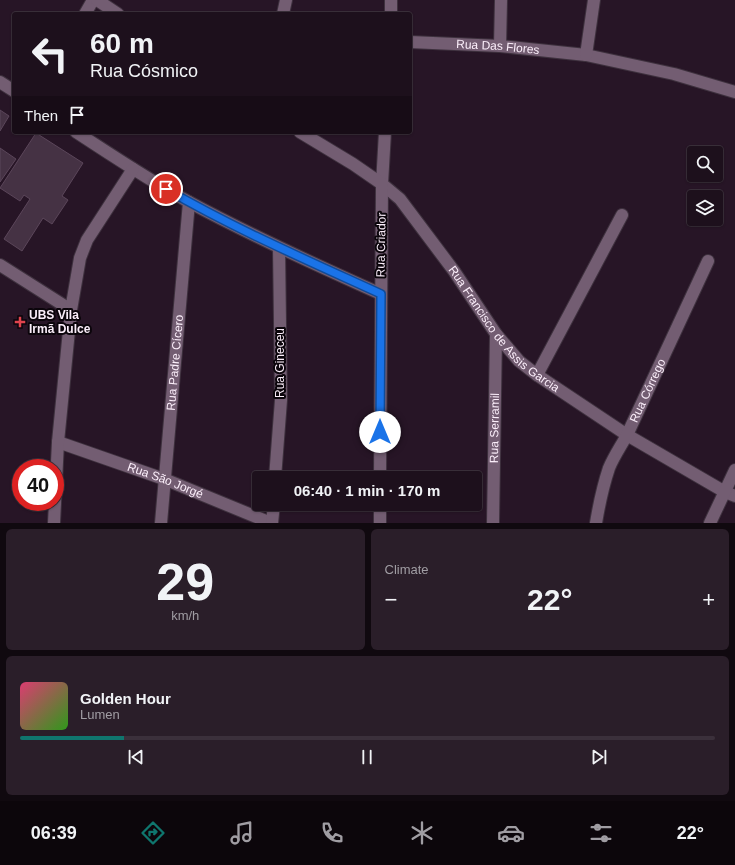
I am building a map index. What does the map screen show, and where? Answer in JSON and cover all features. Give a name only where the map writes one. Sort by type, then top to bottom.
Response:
[{"type":"street","points":[[86,12],[93,0]]},
{"type":"street","points":[[97,0],[115,12]]},
{"type":"street","points":[[283,12],[286,0]]},
{"type":"street","points":[[391,12],[392,0]]},
{"type":"street","points":[[500,46],[501,0]]},
{"type":"street","points":[[586,55],[594,0]]},
{"type":"street","name":"Rua Das Flores","points":[[412,42],[500,46],[586,55],[674,74],[735,92]]},
{"type":"street","points":[[0,82],[12,90]]},
{"type":"street","points":[[79,134],[133,169],[189,202],[279,248],[381,294]]},
{"type":"street","name":"Rua Francisco de Assis Garcia","points":[[303,134],[353,164],[382,184],[400,199],[443,254],[496,334],[519,361],[537,375],[627,435],[730,494]]},
{"type":"street","name":"Rua Criador","points":[[380,471],[382,184],[385,134]]},
{"type":"street","points":[[54,523],[58,442],[71,310],[80,258],[87,240],[133,169]]},
{"type":"street","name":"Rua Padre Cícero","points":[[161,523],[189,202]]},
{"type":"street","points":[[537,375],[622,214]]},
{"type":"street","name":"Rua Gineceu","points":[[276,471],[281,400],[279,248]]},
{"type":"street","name":"Rua Córrego","points":[[596,523],[599,503],[614,457],[627,435],[708,261]]},
{"type":"street","points":[[0,265],[71,310]]},
{"type":"street","name":"Rua Serramil","points":[[493,523],[496,334]]},
{"type":"street","name":"Rua São Jorgé","points":[[58,442],[164,480],[272,523]]},
{"type":"street","points":[[710,523],[730,494],[735,470]]},
{"type":"street","points":[[272,523],[273,511]]},
{"type":"street","points":[[380,511],[380,523]]},
{"type":"building","points":[[0,110],[9,116],[0,131]]},
{"type":"building","points":[[35,134],[83,163],[62,196],[68,200],[52,224],[43,218],[22,251],[4,239],[30,199],[24,195],[20,201],[0,188]]},
{"type":"building","points":[[0,148],[16,159],[0,182]]},
{"type":"place","name":"UBS Vila Irmã Dulce","points":[[20,322]]},
{"type":"route","points":[[166,189],[279,248],[381,294],[380,432]]}]
